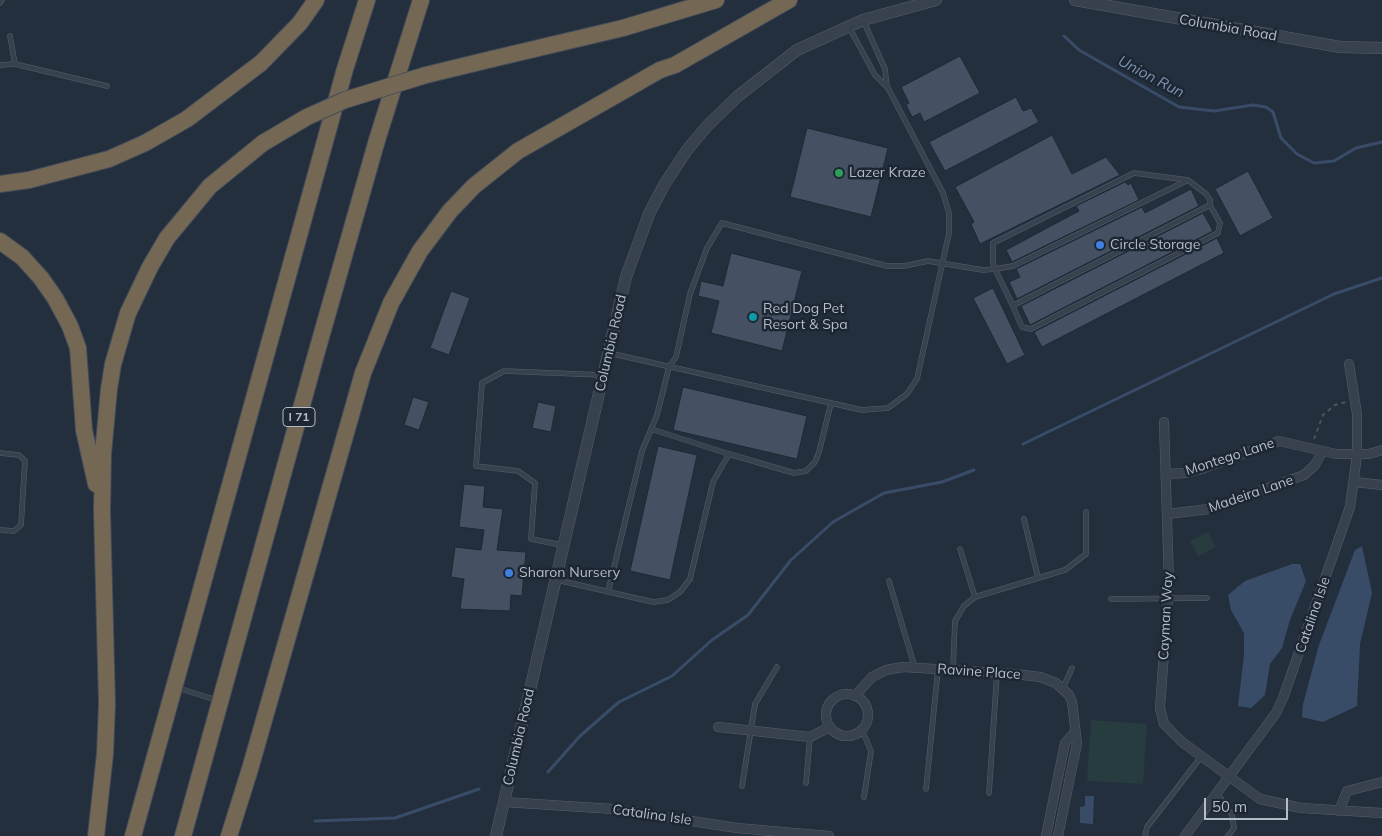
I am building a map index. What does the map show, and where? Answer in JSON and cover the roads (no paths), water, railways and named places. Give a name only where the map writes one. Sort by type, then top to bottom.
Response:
[{"type":"highway","points":[[0,184],[29,180],[109,159],[145,143],[187,119],[260,63],[300,23],[316,0]]},
{"type":"highway","points":[[134,836],[345,70],[367,0]]},
{"type":"highway","name":"I 71","points":[[183,836],[377,140],[421,0]]},
{"type":"highway","points":[[96,836],[105,754],[107,704],[102,511],[103,454],[109,389],[121,336],[138,290],[167,238],[182,218],[229,168],[263,143],[306,117],[345,100],[426,75],[623,28],[716,0]]},
{"type":"highway","points":[[229,836],[253,759],[363,373],[391,303],[420,251],[450,210],[474,186],[518,151],[660,70],[675,65],[789,0]]},
{"type":"highway","points":[[0,241],[22,257],[41,278],[55,298],[70,326],[78,348],[84,430],[102,511]]},
{"type":"street","name":"Columbia Road","points":[[496,836],[634,253],[649,214],[664,185],[687,150],[708,125],[757,80],[797,50],[849,25],[936,0]]},
{"type":"street","name":"Columbia Road","points":[[1075,0],[1340,47],[1382,48]]},
{"type":"street","name":"Catalina Isle","points":[[1185,836],[1262,734],[1283,698],[1350,507],[1355,482],[1358,431],[1349,364]]},
{"type":"street","name":"Cayman Way","points":[[1164,422],[1168,599],[1161,716],[1169,731],[1246,790],[1268,802],[1301,808],[1382,813]]},
{"type":"street","name":"Montego Lane","points":[[1166,474],[1186,473],[1279,441],[1322,452],[1357,455],[1382,450]]},
{"type":"street","name":"Madeira Lane","points":[[1167,514],[1209,509],[1304,475],[1315,465],[1322,452]]},
{"type":"street","points":[[1355,482],[1382,485]]},
{"type":"street","name":"Ravine Place","points":[[855,696],[872,677],[886,670],[915,668],[1040,677],[1063,688]]},
{"type":"street","points":[[1058,836],[1077,743],[1074,733],[1072,702],[1063,688]]},
{"type":"street","points":[[843,695],[855,696],[865,705],[867,712],[866,725],[852,736],[838,734],[830,727],[826,716],[831,702],[843,695]]},
{"type":"street","points":[[718,727],[810,736],[830,727]]},
{"type":"street","points":[[1046,836],[1065,744],[1074,733]]},
{"type":"street","points":[[1339,811],[1347,791],[1382,782]]},
{"type":"street","name":"Catalina Isle","points":[[504,802],[613,809],[737,828],[829,836]]},
{"type":"lane","points":[[609,353],[862,410],[888,408],[907,394],[917,379],[949,233],[949,213],[945,200],[888,88],[885,69],[863,20]]},
{"type":"lane","points":[[849,25],[875,75],[888,88]]},
{"type":"lane","points":[[10,36],[15,64]]},
{"type":"lane","points":[[0,65],[15,64],[107,86]]},
{"type":"lane","points":[[1134,173],[1188,180],[1206,194],[1210,200],[1210,205],[1220,223],[1218,233],[1031,328],[1022,327],[991,257],[993,243],[1134,173]]},
{"type":"lane","points":[[608,592],[642,451],[651,429],[669,367],[676,358],[695,278],[722,223],[887,266],[904,266],[928,261],[943,262],[972,269],[995,269],[1013,266],[1188,180]]},
{"type":"lane","points":[[1012,304],[1210,205]]},
{"type":"lane","points":[[564,545],[531,539],[535,483],[518,471],[476,466],[482,383],[504,371],[604,375]]},
{"type":"lane","points":[[651,429],[794,473],[806,471],[815,462],[831,403]]},
{"type":"lane","points":[[0,453],[19,455],[25,461],[20,525],[14,531],[0,530]]},
{"type":"lane","points":[[556,580],[653,602],[668,600],[680,592],[690,579],[713,482],[729,454]]},
{"type":"lane","points":[[952,670],[955,621],[964,606],[975,597],[1065,570],[1086,554],[1086,512]]},
{"type":"lane","points":[[1024,519],[1038,578]]},
{"type":"lane","points":[[960,549],[975,597]]},
{"type":"lane","points":[[889,581],[915,668]]},
{"type":"lane","points":[[1111,599],[1207,598]]},
{"type":"lane","points":[[742,786],[755,704],[777,667]]},
{"type":"lane","points":[[1063,688],[1072,668]]},
{"type":"lane","points":[[926,789],[938,669]]},
{"type":"lane","points":[[989,793],[997,673]]},
{"type":"lane","points":[[174,687],[221,702]]},
{"type":"lane","points":[[862,730],[870,751],[864,797]]},
{"type":"lane","points":[[806,783],[810,736]]},
{"type":"lane","points":[[1145,836],[1146,827],[1201,756]]},
{"type":"lane","points":[[1218,794],[1232,815],[1234,828],[1228,836]]},
{"type":"water","points":[[1362,546],[1372,593],[1360,644],[1357,706],[1323,722],[1302,717],[1303,704],[1319,645],[1355,550]]},
{"type":"water","points":[[1292,564],[1300,564],[1306,581],[1290,620],[1282,648],[1270,664],[1265,695],[1251,708],[1238,706],[1244,655],[1244,633],[1231,610],[1228,595],[1245,581]]},
{"type":"water","points":[[1085,796],[1094,796],[1093,824],[1080,823],[1080,807],[1085,806]]},
{"type":"waterway","name":"Union Run","points":[[1064,36],[1079,50],[1179,107],[1214,111],[1253,105],[1266,107],[1273,112],[1281,138],[1297,154],[1314,163],[1334,161],[1356,148],[1382,142]]},
{"type":"waterway","points":[[1023,444],[1334,294],[1382,278]]},
{"type":"waterway","points":[[548,772],[580,736],[619,702],[672,676],[712,640],[748,615],[791,560],[833,522],[884,493],[942,482],[974,470]]},
{"type":"waterway","points":[[315,821],[395,818],[479,789]]},
{"type":"place","name":"Lazer Kraze","points":[[839,173]]},
{"type":"place","name":"Circle Storage","points":[[1100,245]]},
{"type":"place","name":"Red Dog Pet Resort & Spa","points":[[753,317]]},
{"type":"place","name":"Sharon Nursery","points":[[509,573]]}]
